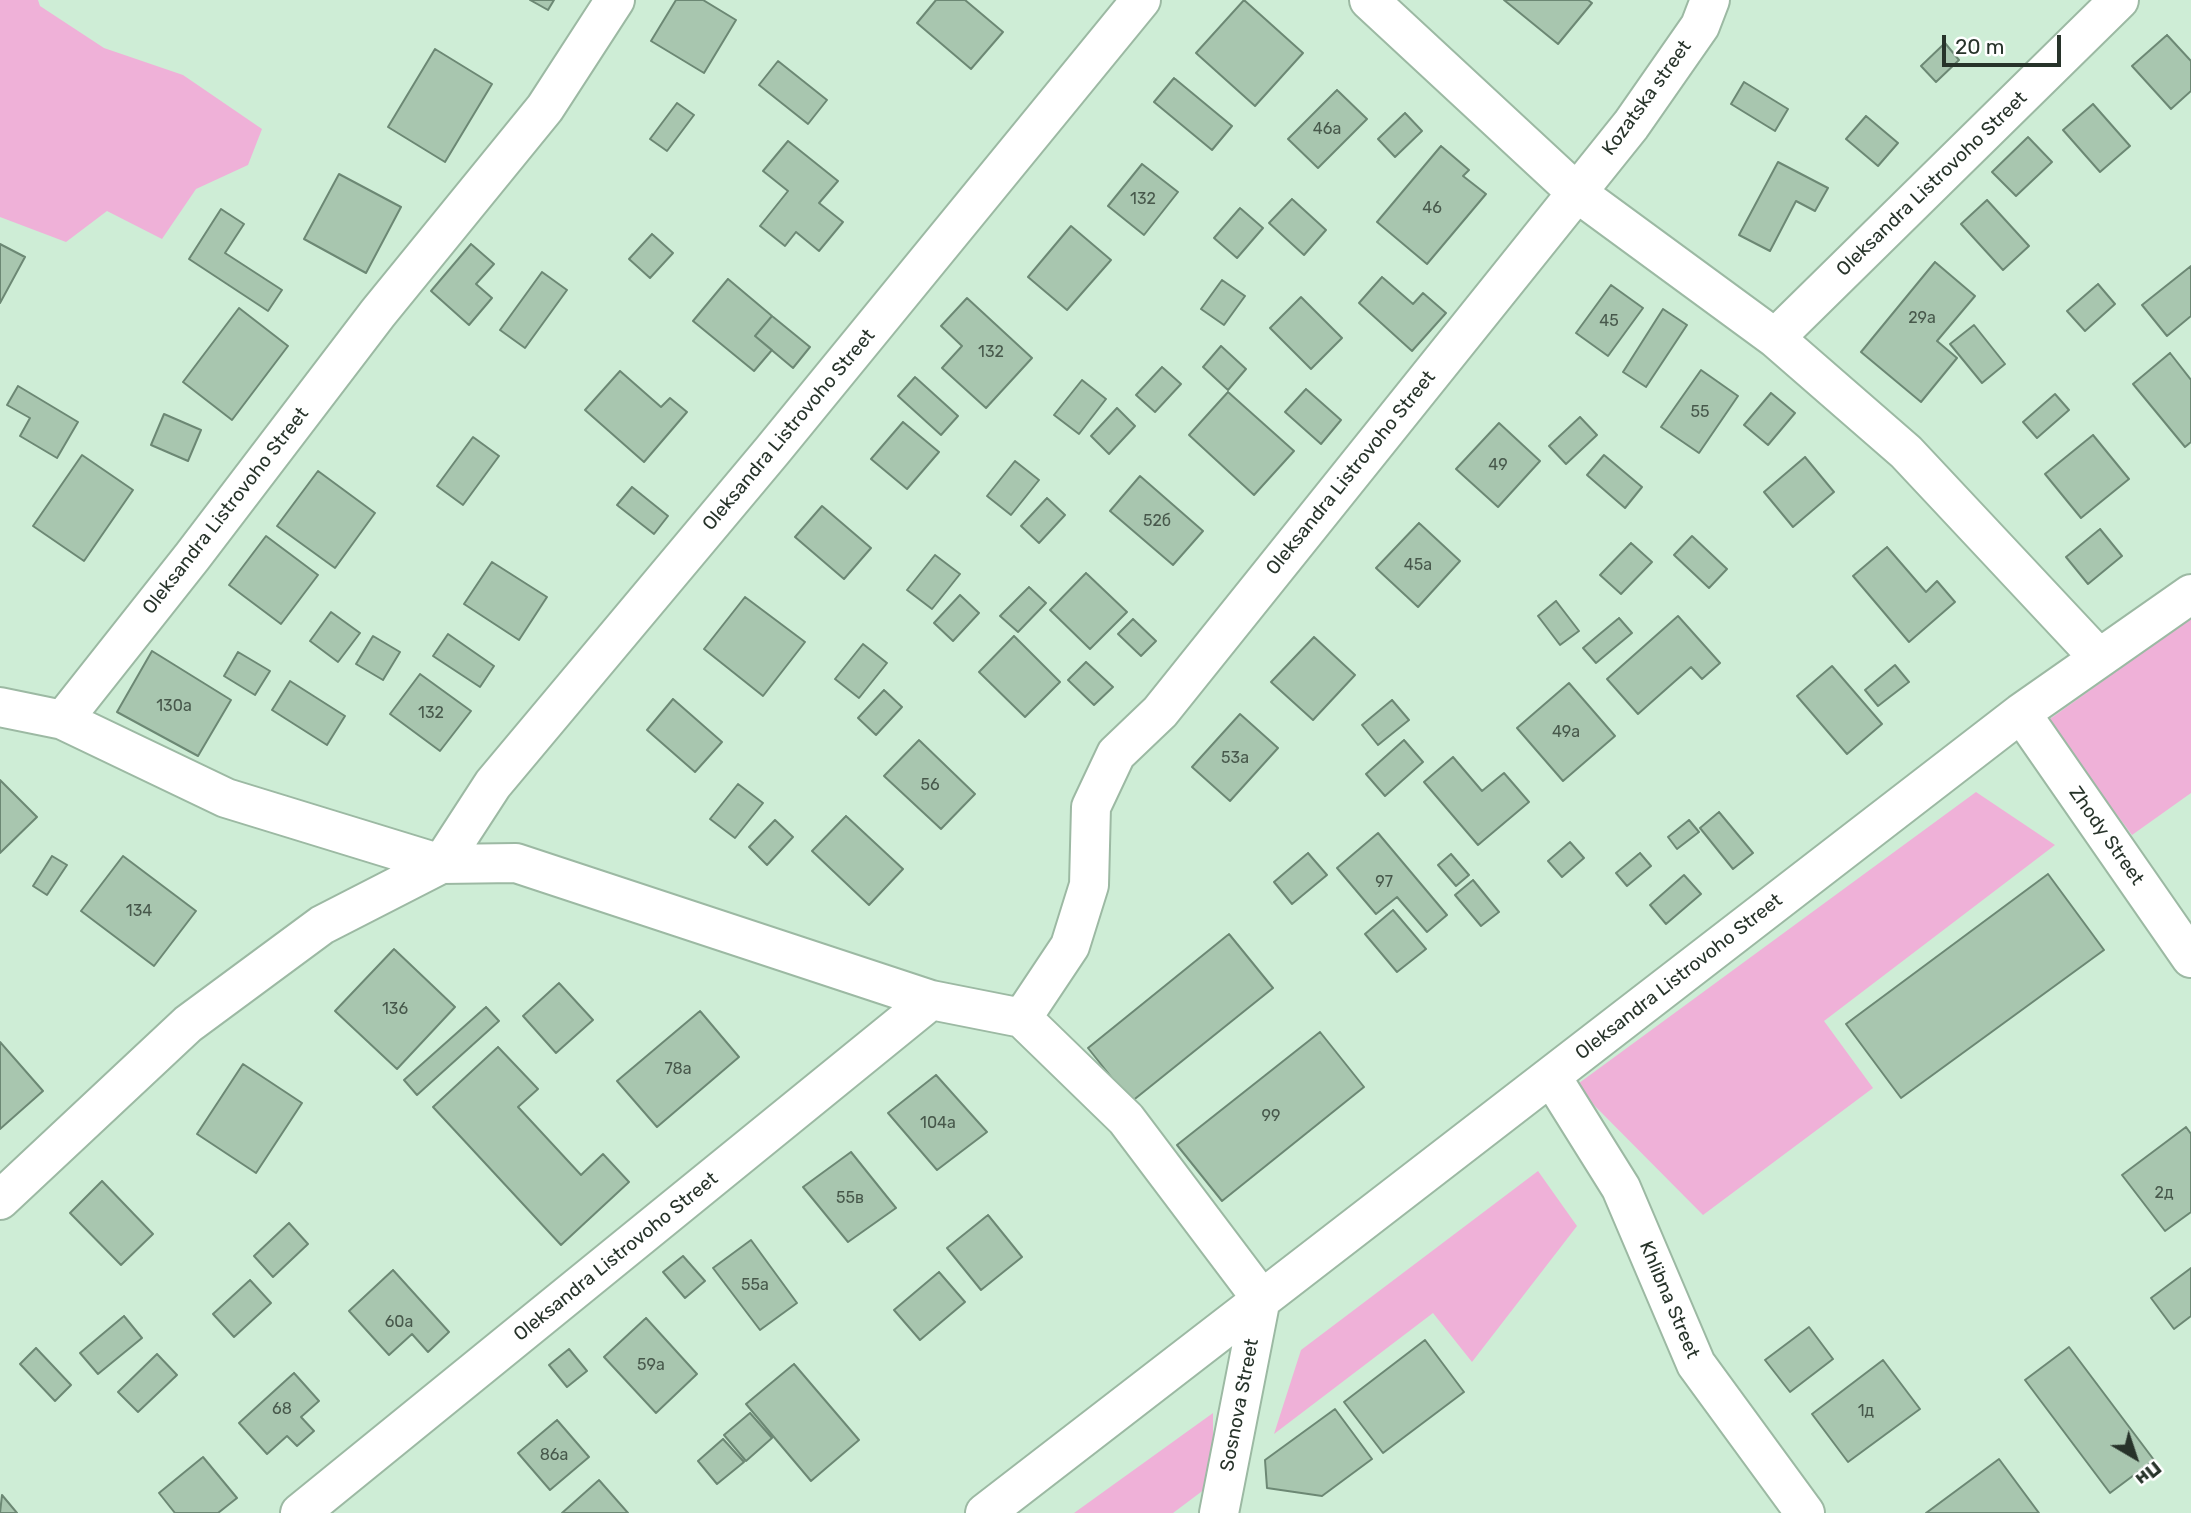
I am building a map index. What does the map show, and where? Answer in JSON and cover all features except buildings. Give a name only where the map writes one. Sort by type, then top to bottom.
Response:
[{"type":"street","name":"Oleksandra Listrovoho Street","points":[[63,720],[192,557],[378,313],[545,108],[615,0]]},
{"type":"street","name":"Oleksandra Listrovoho Street","points":[[0,1200],[188,1024],[322,925],[441,864],[493,784],[790,429],[1142,0]]},
{"type":"street","points":[[1369,0],[1576,192],[1774,338],[1906,452],[2099,658]]},
{"type":"street","name":"Kozatska street","points":[[1576,192],[1631,125],[1700,26],[1710,0]]},
{"type":"street","name":"Oleksandra Listrovoho Street","points":[[1774,338],[2119,0]]},
{"type":"street","name":"Oleksandra Listrovoho Street","points":[[0,707],[63,720],[226,798],[441,864],[516,863],[931,1000],[1022,1018],[1070,946],[1089,885],[1091,807],[1116,754],[1160,712],[1576,192]]},
{"type":"street","name":"Oleksandra Listrovoho Street","points":[[985,1513],[2021,713],[2191,594]]},
{"type":"street","name":"Zhody Street","points":[[2021,713],[2191,958]]},
{"type":"street","name":"Oleksandra Listrovoho Street","points":[[300,1513],[931,1000]]},
{"type":"street","points":[[1022,1018],[1126,1119],[1261,1298]]},
{"type":"street","name":"Khlibna Street","points":[[1551,1076],[1621,1188],[1696,1364],[1804,1513]]},
{"type":"street","name":"Sosnova Street","points":[[1219,1513],[1261,1298]]},
{"type":"shaded area","points":[[0,0],[38,0],[40,6],[104,48],[183,75],[262,129],[248,165],[196,189],[162,239],[107,211],[66,242],[0,217]]},
{"type":"shaded area","points":[[2191,618],[2191,793],[2132,835],[2047,721]]},
{"type":"shaded area","points":[[1976,792],[2055,845],[1824,1021],[1873,1088],[1703,1215],[1575,1086]]},
{"type":"shaded area","points":[[1538,1171],[1577,1226],[1472,1362],[1433,1313],[1274,1434],[1301,1350]]},
{"type":"shaded area","points":[[1213,1413],[1213,1483],[1173,1513],[1074,1513]]}]
